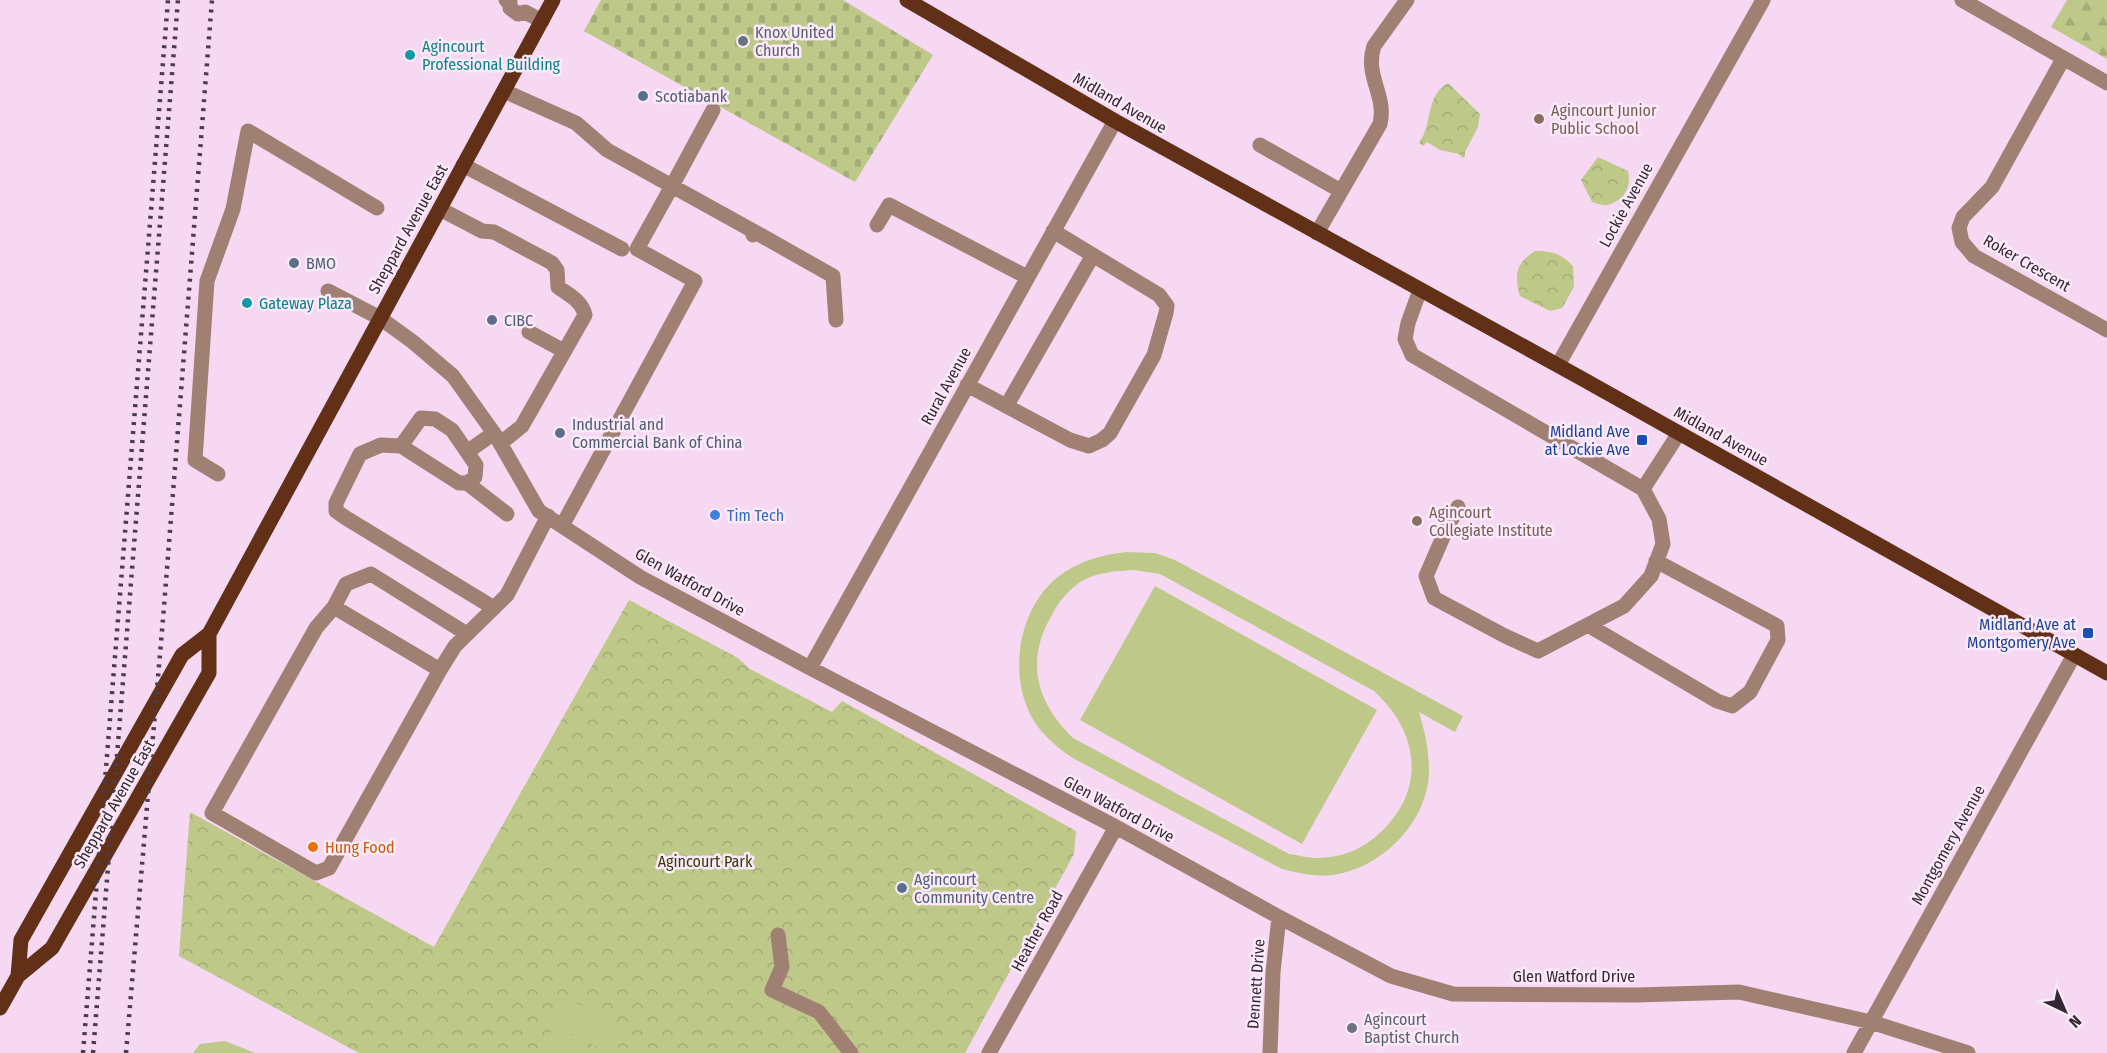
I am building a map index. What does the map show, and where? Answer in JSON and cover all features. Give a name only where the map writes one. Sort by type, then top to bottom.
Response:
[{"type":"main road","name":"Sheppard Avenue East","points":[[18,976],[21,939],[182,655],[209,634],[553,0]]},
{"type":"main road","name":"Midland Avenue","points":[[907,0],[1115,121],[1558,365],[2107,673]]},
{"type":"main road","name":"Sheppard Avenue East","points":[[0,1008],[18,976],[52,948],[204,683],[209,673],[209,634]]},
{"type":"street","points":[[1317,233],[1376,131],[1383,112],[1380,95],[1373,78],[1371,55],[1374,46],[1404,0]]},
{"type":"street","name":"Lockie Avenue","points":[[1558,365],[1762,0]]},
{"type":"street","points":[[1962,0],[2107,83]]},
{"type":"street","points":[[515,3],[542,21]]},
{"type":"street","name":"Roker Crescent","points":[[2063,59],[1992,187],[1963,217],[1959,228],[1962,243],[1974,256],[2107,330]]},
{"type":"street","points":[[504,91],[576,123],[607,150],[833,276],[836,320]]},
{"type":"street","points":[[562,526],[695,280],[637,249],[713,110]]},
{"type":"street","name":"Rural Avenue","points":[[810,668],[1115,121]]},
{"type":"street","points":[[219,474],[195,460],[207,280],[233,209],[248,131],[377,208]]},
{"type":"street","points":[[1260,145],[1341,191]]},
{"type":"street","points":[[463,165],[622,249]]},
{"type":"street","points":[[877,225],[889,205],[1028,277]]},
{"type":"street","points":[[440,209],[482,231],[494,232],[552,263],[557,270],[558,287],[580,303],[585,315],[522,426],[467,452]]},
{"type":"street","points":[[967,385],[1070,440],[1089,446],[1110,433],[1154,355],[1167,306],[1159,295],[1053,231]]},
{"type":"street","points":[[1007,405],[1093,255]]},
{"type":"street","points":[[1420,290],[1408,322],[1405,339],[1412,355],[1643,489],[1659,519],[1663,544],[1651,576],[1624,606],[1538,651],[1434,598],[1426,576],[1458,507]]},
{"type":"street","name":"Glen Watford Drive","points":[[328,291],[380,318],[453,376],[497,438],[540,511],[640,577],[1116,827],[1391,976],[1453,994],[1636,995],[1739,992],[1871,1022],[1968,1053]]},
{"type":"street","points":[[529,332],[564,351]]},
{"type":"street","points":[[401,446],[421,418],[435,418],[452,430],[476,465],[475,477],[467,483],[459,483],[401,446],[381,445],[360,454],[336,503],[336,511],[494,608]]},
{"type":"street","points":[[1643,489],[1679,433]]},
{"type":"street","points":[[467,483],[507,514]]},
{"type":"street","points":[[467,634],[371,574],[346,584],[334,607],[316,628],[212,813],[316,873],[329,868],[440,670],[455,646],[507,595],[548,516]]},
{"type":"street","points":[[1588,626],[1717,701],[1732,706],[1750,692],[1778,640],[1777,626],[1656,561]]},
{"type":"street","points":[[334,607],[440,670]]},
{"type":"street","name":"Montgomery Avenue","points":[[1854,1053],[2074,654]]},
{"type":"street","name":"Heather Road","points":[[989,1053],[1116,827]]},
{"type":"street","name":"Dennett Drive","points":[[1270,1053],[1279,917]]},
{"type":"street","points":[[778,936],[782,967],[772,990],[819,1012],[851,1053]]},
{"type":"green space","points":[[601,0],[843,0],[933,55],[855,182],[584,31]]},
{"type":"green space","points":[[2067,0],[2107,0],[2107,59],[2051,27]]},
{"type":"green space","points":[[1448,83],[1480,114],[1478,127],[1463,158],[1459,154],[1440,150],[1427,142],[1423,146],[1419,143],[1426,128],[1432,103],[1441,88]]},
{"type":"green space","points":[[1598,157],[1628,171],[1628,188],[1622,197],[1607,205],[1592,202],[1581,180]]},
{"type":"green space","points":[[1535,251],[1556,254],[1573,266],[1574,287],[1562,308],[1550,311],[1520,296],[1517,282],[1518,270],[1524,260]]},
{"type":"green space","points":[[1116,553],[1155,553],[1175,560],[1463,716],[1455,732],[1419,712],[1428,755],[1427,790],[1420,808],[1399,840],[1369,863],[1351,871],[1320,875],[1282,869],[1080,762],[1061,750],[1044,734],[1032,718],[1024,699],[1020,678],[1019,657],[1022,636],[1029,617],[1038,598],[1059,576],[1095,558]],"holes":[[[1134,570],[1160,574],[1374,691],[1389,707],[1408,741],[1411,778],[1406,796],[1396,814],[1375,837],[1352,851],[1326,858],[1289,854],[1073,738],[1060,724],[1043,694],[1038,679],[1037,663],[1044,630],[1058,604],[1076,585],[1093,576]]]},
{"type":"green space","points":[[1155,586],[1377,710],[1302,844],[1080,720]]},
{"type":"green space","name":"Agincourt Park","points":[[629,600],[738,658],[750,669],[832,712],[842,701],[1076,831],[1074,854],[965,1053],[359,1053],[179,956],[190,812],[434,947]]},
{"type":"green space","points":[[569,999],[622,1028],[608,1053],[555,1024]]},
{"type":"green space","points":[[551,1032],[589,1053],[539,1053]]},
{"type":"green space","points":[[225,1041],[255,1053],[193,1053],[200,1044]]},
{"type":"railway","points":[[83,1053],[168,0]]},
{"type":"railway","points":[[93,1053],[178,0]]},
{"type":"railway","points":[[126,1053],[212,0]]},
{"type":"place","name":"Knox United Church","points":[[743,41]]},
{"type":"place","name":"Agincourt Professional Building","points":[[410,55]]},
{"type":"place","name":"Scotiabank","points":[[643,96]]},
{"type":"place","name":"Agincourt Junior Public School","points":[[1539,119]]},
{"type":"place","name":"BMO","points":[[294,263]]},
{"type":"place","name":"Gateway Plaza","points":[[247,303]]},
{"type":"place","name":"CIBC","points":[[492,320]]},
{"type":"place","name":"Industrial and Commercial Bank of China","points":[[560,433]]},
{"type":"place","name":"Midland Ave at Lockie Ave","points":[[1642,440]]},
{"type":"place","name":"Tim Tech","points":[[715,515]]},
{"type":"place","name":"Agincourt Collegiate Institute","points":[[1417,521]]},
{"type":"place","name":"Midland Ave at Montgomery Ave","points":[[2088,633]]},
{"type":"place","name":"Hung Food","points":[[313,847]]},
{"type":"place","name":"Agincourt Community Centre","points":[[902,888]]},
{"type":"place","name":"Agincourt Baptist Church","points":[[1352,1028]]}]
